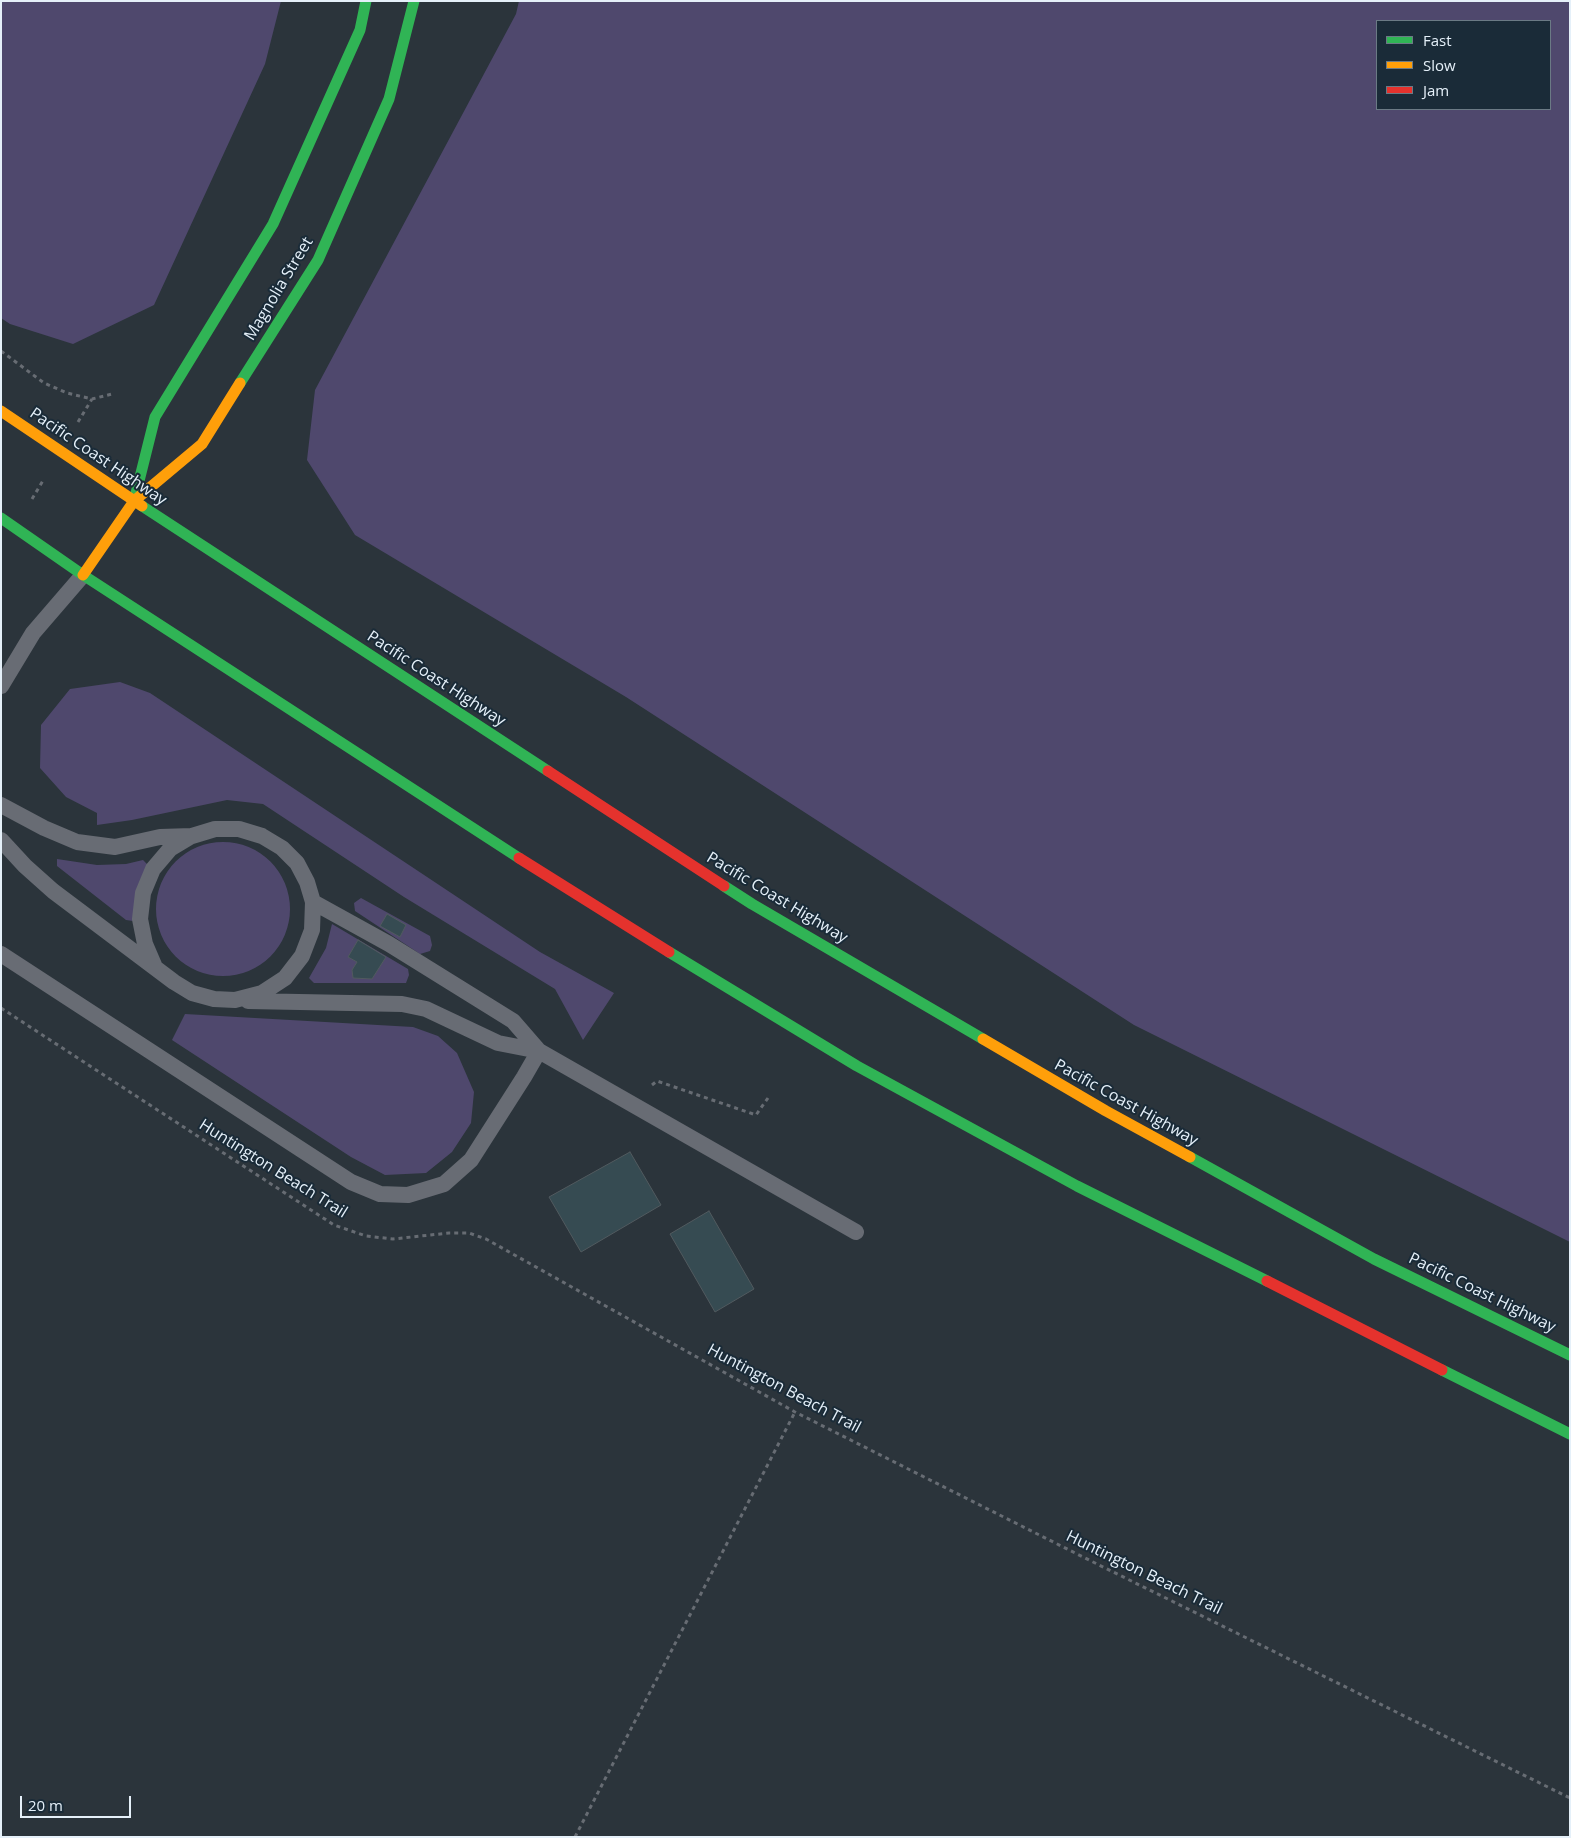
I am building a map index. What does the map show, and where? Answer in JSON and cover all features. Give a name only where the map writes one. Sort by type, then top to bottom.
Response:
[{"type":"main road","name":"Magnolia Street","points":[[134,501],[155,416],[273,224],[360,30],[366,1]]},
{"type":"main road","name":"Magnolia Street","points":[[83,575],[134,501],[202,444],[318,260],[389,99],[414,1]]},
{"type":"main road","name":"Pacific Coast Highway","points":[[1,411],[134,501],[752,904],[1106,1111],[1374,1258],[1570,1355]]},
{"type":"main road","points":[[1,518],[83,575],[583,899],[857,1066],[1077,1186],[1570,1434]]},
{"type":"lane","points":[[1,686],[33,633],[83,575]]},
{"type":"lane","points":[[1,804],[44,828],[76,842],[115,847],[160,837],[192,836]]},
{"type":"lane","points":[[155,967],[145,944],[140,919],[143,893],[153,869],[170,849],[192,836],[215,829],[239,829],[262,836],[282,848],[297,864],[307,882],[313,902],[312,930],[302,956],[285,978],[262,993],[235,1000]]},
{"type":"lane","points":[[1,840],[25,866],[53,891],[174,982],[192,993],[214,1000],[402,1004],[426,1009],[498,1043],[539,1051],[856,1232]]},
{"type":"lane","points":[[313,902],[389,944],[514,1020],[539,1051]]},
{"type":"lane","points":[[1,954],[351,1182],[380,1194],[408,1196],[444,1184],[471,1160],[539,1051]]},
{"type":"path","points":[[1,350],[44,382],[67,393],[92,399],[112,394]]},
{"type":"path","name":"Huntington Beach Trail","points":[[1,1008],[334,1224],[366,1236],[394,1239],[449,1232],[469,1233],[486,1239],[795,1412],[1570,1798]]},
{"type":"path","points":[[648,1087],[657,1081],[756,1115],[768,1098]]},
{"type":"path","points":[[575,1837],[795,1412]]},
{"type":"shaded area","points":[[1,1],[281,1],[265,64],[154,305],[73,344],[10,324],[1,318]]},
{"type":"shaded area","points":[[519,1],[1570,1],[1570,1242],[1134,1025],[626,697],[355,535],[307,460],[315,390],[516,14]]},
{"type":"shaded area","points":[[120,682],[150,693],[540,952],[614,993],[583,1040],[555,989],[404,897],[263,804],[227,800],[132,820],[97,825],[97,813],[66,797],[40,768],[41,725],[70,689]]},
{"type":"shaded area","points":[[223,842],[249,847],[260,853],[270,862],[279,872],[285,883],[290,909],[285,935],[279,946],[270,956],[260,965],[249,971],[223,976],[197,971],[186,965],[176,956],[167,946],[161,935],[156,909],[161,883],[167,872],[176,862],[186,853],[197,847]]},
{"type":"shaded area","points":[[57,859],[97,865],[126,864],[143,860],[148,865],[133,921],[126,920],[57,866]]},
{"type":"shaded area","points":[[361,898],[430,936],[432,945],[430,951],[420,954],[355,911],[354,903]]},
{"type":"shaded area","points":[[332,924],[408,969],[409,975],[406,983],[314,983],[309,978],[326,948]]},
{"type":"shaded area","points":[[185,1014],[413,1027],[438,1036],[457,1053],[474,1092],[471,1123],[452,1152],[426,1173],[385,1175],[351,1157],[172,1040]]},
{"type":"building","points":[[387,914],[406,925],[400,937],[380,926]]},
{"type":"building","points":[[358,940],[386,957],[372,979],[353,978],[352,970],[357,962],[348,957]]},
{"type":"building","points":[[630,1152],[661,1205],[581,1252],[549,1197]]},
{"type":"building","points":[[709,1211],[754,1289],[715,1312],[670,1234]]},
{"type":"traffic: fast","points":[[134,501],[155,417],[273,224],[360,30],[366,1]]},
{"type":"traffic: fast","points":[[240,383],[318,260],[389,99],[414,1]]},
{"type":"traffic: fast","points":[[142,506],[548,771]]},
{"type":"traffic: fast","points":[[1,518],[83,575],[519,858]]},
{"type":"traffic: fast","points":[[724,886],[983,1039]]},
{"type":"traffic: fast","points":[[669,952],[857,1066],[1077,1186],[1267,1281]]},
{"type":"traffic: fast","points":[[1190,1157],[1374,1259],[1570,1355]]},
{"type":"traffic: fast","points":[[1442,1370],[1570,1434]]},
{"type":"traffic: slow","points":[[83,575],[134,501],[202,444],[240,383]]},
{"type":"traffic: slow","points":[[1,411],[142,506]]},
{"type":"traffic: slow","points":[[983,1039],[1106,1111],[1190,1157]]},
{"type":"traffic: jam","points":[[548,771],[724,886]]},
{"type":"traffic: jam","points":[[519,858],[669,952]]},
{"type":"traffic: jam","points":[[1267,1281],[1442,1370]]}]
